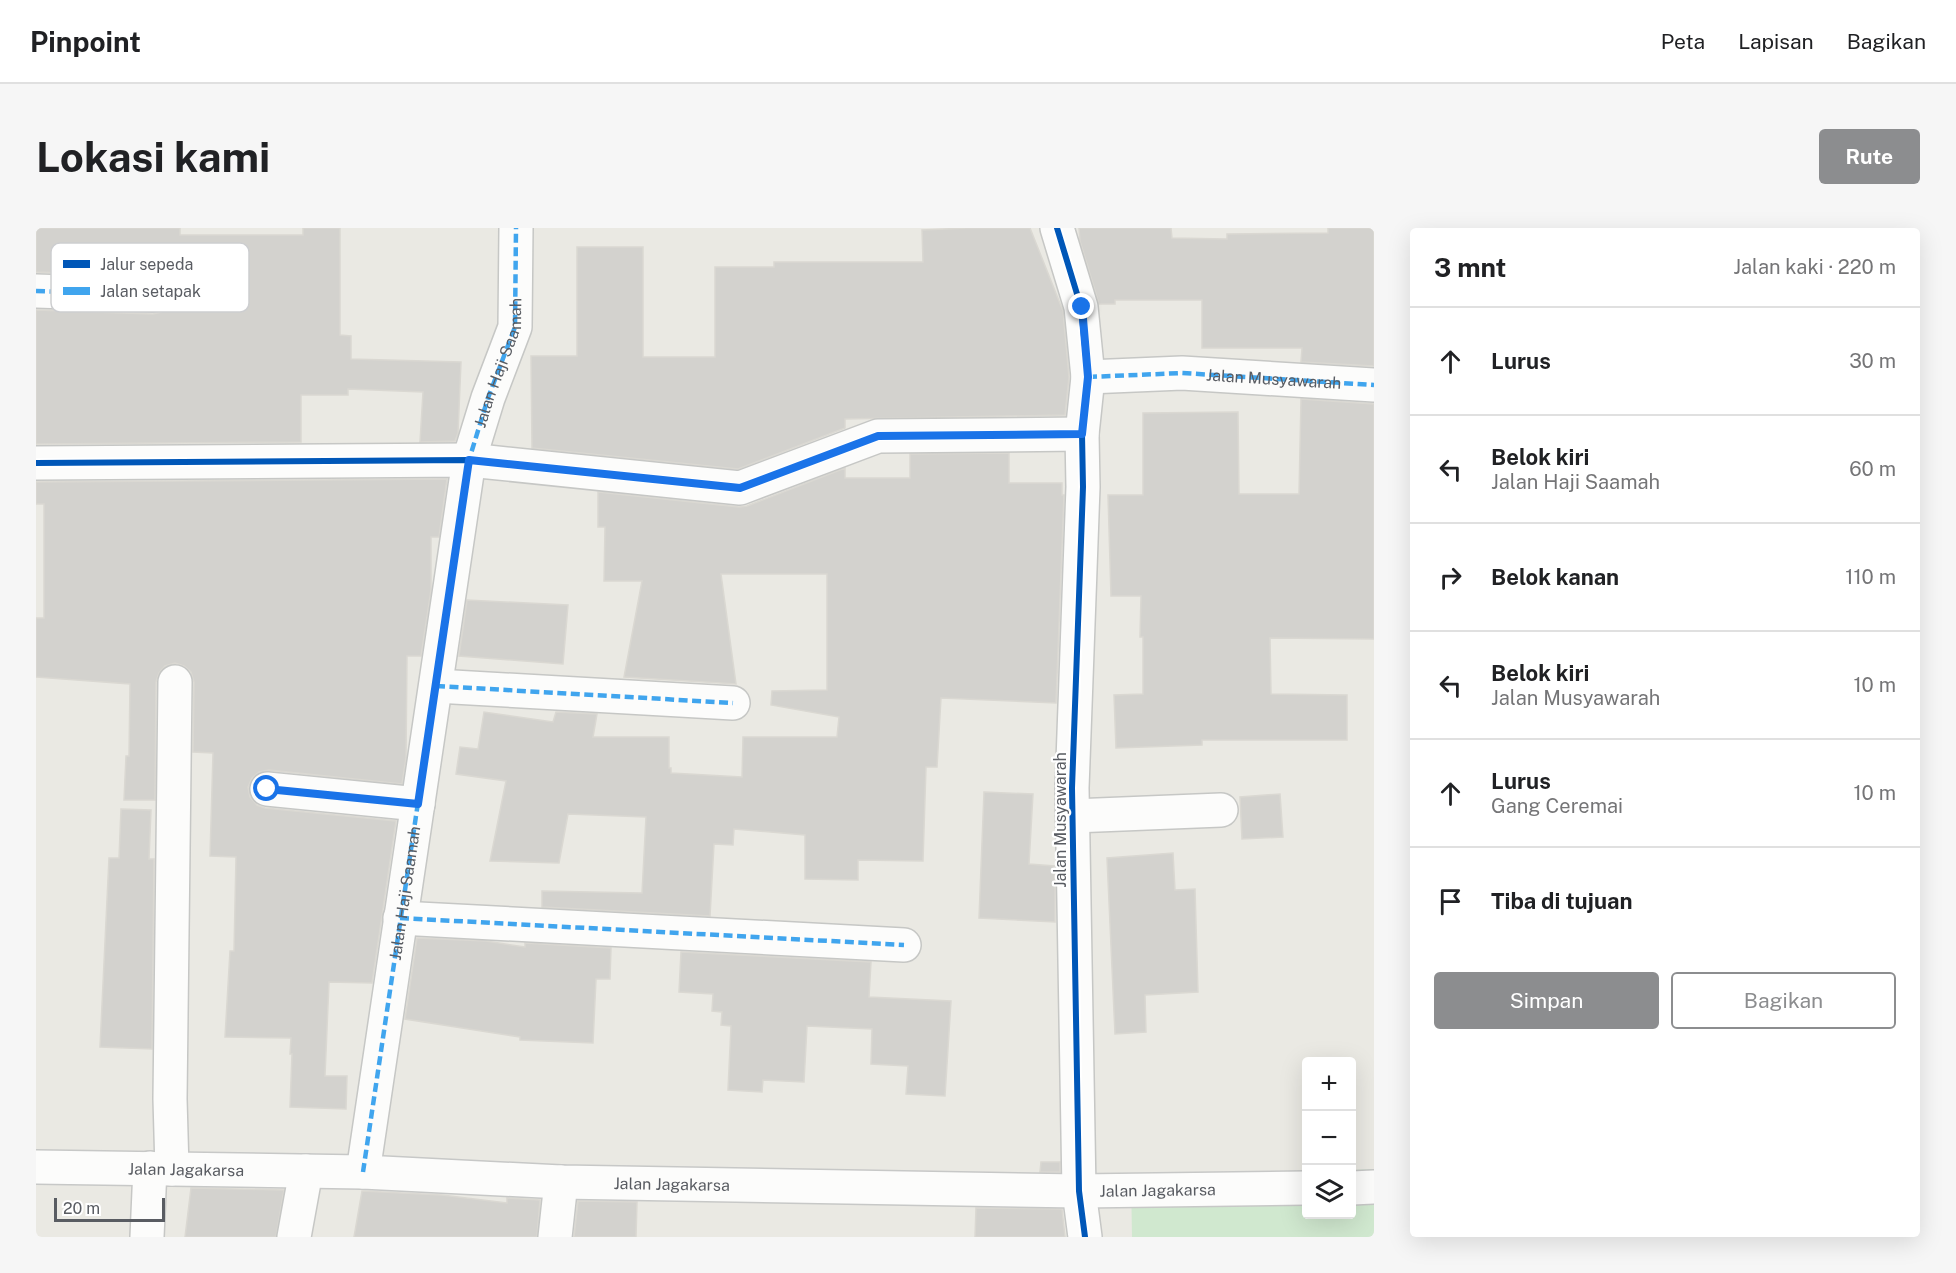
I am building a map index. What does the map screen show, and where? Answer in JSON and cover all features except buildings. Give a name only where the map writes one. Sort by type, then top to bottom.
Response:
[{"type":"street","name":"Jalan Haji Saamah","points":[[363,1172],[469,460],[488,398],[515,327],[516,228]]},
{"type":"street","points":[[1056,228],[1082,307],[1088,377]]},
{"type":"street","points":[[36,291],[51,292]]},
{"type":"street","name":"Jalan Musyawarah","points":[[1085,1237],[1079,1191],[1073,776],[1083,487],[1082,434],[1088,377],[1182,373],[1374,385]]},
{"type":"street","points":[[36,464],[469,460],[740,488],[878,436],[1082,434]]},
{"type":"street","points":[[147,1237],[161,1168],[170,1087],[175,682]]},
{"type":"street","points":[[436,686],[733,703]]},
{"type":"street","points":[[267,789],[418,804]]},
{"type":"street","points":[[1073,816],[1221,810]]},
{"type":"street","points":[[400,918],[904,945]]},
{"type":"street","name":"Jalan Jagakarsa","points":[[36,1167],[363,1172],[561,1182],[1079,1191],[1302,1188]]},
{"type":"street","points":[[294,1237],[306,1171]]},
{"type":"street","points":[[555,1237],[561,1182]]},
{"type":"street","points":[[1356,1188],[1374,1187]]},
{"type":"green space","points":[[1374,1169],[1374,1237],[1132,1237],[1131,1178],[1302,1171],[1302,1219],[1356,1219],[1356,1170]]},
{"type":"marked path","points":[[363,1172],[469,460],[488,398],[515,327],[516,228]]},
{"type":"marked path","points":[[36,291],[51,292]]},
{"type":"marked path","points":[[1088,377],[1182,373],[1374,385]]},
{"type":"marked path","points":[[436,686],[733,703]]},
{"type":"marked path","points":[[267,789],[418,804]]},
{"type":"marked path","points":[[400,918],[904,945]]},
{"type":"cycle path","points":[[1057,228],[1081,307],[1088,377],[1082,434],[1083,487],[1072,788],[1079,1191],[1085,1237]]},
{"type":"cycle path","points":[[36,463],[469,460],[740,488],[878,436],[1082,434]]},
{"type":"route","points":[[267,789],[418,804],[469,460],[740,488],[878,436],[1082,434],[1088,377],[1082,307]]}]
